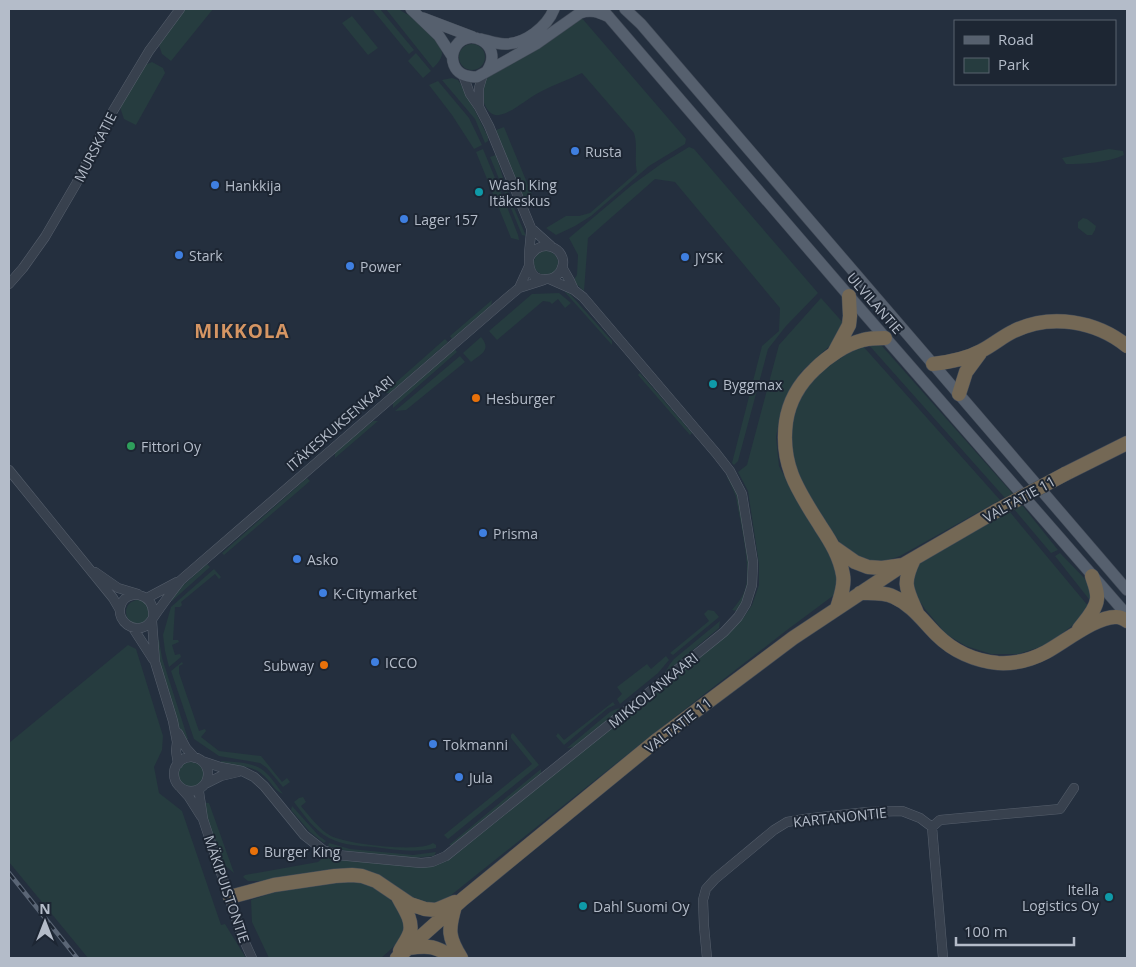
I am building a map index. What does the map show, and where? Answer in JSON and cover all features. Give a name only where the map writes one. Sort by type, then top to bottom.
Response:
[{"type":"highway","points":[[834,353],[849,325],[848,296]]},
{"type":"highway","points":[[933,364],[956,361],[982,351],[1015,330],[1047,321],[1064,320],[1095,328],[1111,334],[1127,346]]},
{"type":"highway","points":[[837,608],[843,577],[835,548],[792,478],[785,444],[787,418],[794,395],[810,374],[834,353],[862,340],[885,338]]},
{"type":"highway","points":[[959,394],[966,372],[982,351]]},
{"type":"highway","name":"VALTATIE 11","points":[[397,958],[459,902],[657,740],[793,638],[908,562],[996,511],[1127,443]]},
{"type":"highway","points":[[835,548],[856,562],[868,567],[882,568],[908,562],[906,582],[917,613]]},
{"type":"highway","points":[[1077,632],[1094,609],[1097,600],[1097,591],[1092,576]]},
{"type":"highway","points":[[860,593],[874,593],[893,597],[917,613],[949,646],[963,654],[996,662],[1014,663],[1032,658],[1046,652],[1102,619],[1115,616],[1127,621]]},
{"type":"highway","points":[[230,897],[274,886],[352,875],[376,881],[419,908],[436,910],[459,902]]},
{"type":"highway","points":[[397,958],[410,933],[408,916],[398,896]]},
{"type":"highway","points":[[459,902],[450,923],[450,935],[454,947],[461,958]]},
{"type":"highway","points":[[408,948],[435,947],[454,958]]},
{"type":"main road","points":[[411,9],[439,36],[452,56],[456,70],[470,77],[477,77],[536,44],[587,10],[598,12],[612,19]]},
{"type":"main road","points":[[421,18],[477,38],[506,44],[524,40],[533,34],[544,25],[554,9]]},
{"type":"main road","name":"ULVILANTIE","points":[[602,9],[848,296],[1127,615]]},
{"type":"main road","name":"ULVILANTIE","points":[[625,9],[640,24],[1127,590]]},
{"type":"main road","points":[[632,9],[640,24]]},
{"type":"main road","points":[[452,56],[454,48],[459,42],[465,38],[477,38],[486,43],[492,54],[490,66],[485,72]]},
{"type":"street","name":"MURSKATIE","points":[[9,284],[45,237],[76,184],[110,116],[149,50],[180,9]]},
{"type":"street","points":[[479,107],[479,88],[485,72]]},
{"type":"street","name":"ITÄKESKUKSENKAARI","points":[[463,75],[470,94],[489,126],[531,228],[529,262],[519,288]]},
{"type":"street","name":"ITÄKESKUKSENKAARI","points":[[531,228],[551,246]]},
{"type":"street","points":[[544,246],[551,246],[562,257],[562,267],[552,279],[537,278],[531,273],[529,262],[532,252],[544,246]]},
{"type":"street","name":"MIKKOLANKAARI","points":[[562,267],[574,290]]},
{"type":"street","name":"ITÄKESKUKSENKAARI","points":[[153,618],[182,580],[483,318],[519,288],[547,279]]},
{"type":"street","name":"MIKKOLANKAARI","points":[[198,759],[220,767],[242,771],[254,777],[264,786],[304,835],[323,850],[337,855],[421,863],[432,862],[446,856],[724,632],[738,617],[746,604],[752,585],[753,562],[742,494],[730,471],[583,297],[574,290],[547,279]]},
{"type":"street","points":[[9,470],[113,598],[120,610]]},
{"type":"street","points":[[85,565],[118,588],[144,596],[153,606],[155,662],[173,721],[177,742],[178,764]]},
{"type":"street","name":"ITÄKESKUKSENKAARI","points":[[144,596],[182,580]]},
{"type":"street","points":[[144,596],[135,594],[125,600],[121,604],[120,616],[127,626],[138,629],[144,627],[153,618]]},
{"type":"street","points":[[133,628],[155,662]]},
{"type":"street","points":[[173,721],[186,748],[207,768],[208,776],[202,786]]},
{"type":"street","points":[[198,759],[188,758],[178,764],[174,777],[181,788],[194,791],[221,776],[242,771]]},
{"type":"street","name":"MÄKIPUISTONTIE","points":[[202,786],[199,792],[203,818],[242,936],[252,958]]},
{"type":"street","name":"MÄKIPUISTONTIE","points":[[181,788],[203,818]]},
{"type":"street","points":[[943,958],[932,827],[940,820],[1060,810],[1074,788]]},
{"type":"street","name":"KARTANONTIE","points":[[707,958],[703,900],[706,889],[714,879],[786,822],[858,813],[902,811],[920,818],[932,827]]},
{"type":"green space","points":[[185,9],[213,9],[171,61],[162,54],[159,45]]},
{"type":"green space","points":[[372,9],[380,9],[414,50],[409,54]]},
{"type":"green space","points":[[386,9],[399,9],[413,17],[422,23],[436,38],[442,54],[440,60],[433,68]]},
{"type":"green space","points":[[352,16],[378,48],[368,55],[342,23]]},
{"type":"green space","points":[[581,17],[686,139],[685,144],[649,166],[591,216],[556,235],[546,228],[566,216],[579,216],[590,213],[637,172],[634,133],[582,73],[545,89],[510,111],[499,115],[495,115],[488,110],[483,98],[482,87],[491,73]]},
{"type":"green space","points":[[472,44],[481,48],[485,57],[481,66],[472,70],[463,66],[459,57],[463,48]]},
{"type":"green space","points":[[416,53],[431,71],[423,78],[408,61]]},
{"type":"green space","points":[[152,62],[163,68],[165,73],[136,125],[124,119],[120,107],[145,65]]},
{"type":"green space","points":[[452,78],[458,80],[464,89],[488,137],[488,141],[485,143],[475,119],[442,80]]},
{"type":"green space","points":[[438,81],[469,118],[482,145],[474,149],[452,115],[429,85]]},
{"type":"green space","points":[[504,127],[535,202],[526,206],[496,130]]},
{"type":"green space","points":[[689,147],[694,149],[818,293],[786,326],[768,349],[738,461],[734,465],[732,463],[762,346],[779,331],[780,308],[675,182],[655,179],[588,238],[584,291],[573,281],[577,275],[578,255],[569,238],[632,185]]},
{"type":"green space","points":[[483,149],[519,240],[511,238],[476,152]]},
{"type":"green space","points":[[1109,149],[1123,151],[1124,155],[1103,161],[1081,164],[1066,164],[1062,158]]},
{"type":"green space","points":[[496,155],[508,194],[526,236],[522,235],[490,157]]},
{"type":"green space","points":[[1083,218],[1096,226],[1092,235],[1087,235],[1078,228],[1078,222]]},
{"type":"green space","points":[[546,251],[551,252],[557,258],[557,268],[551,274],[546,275],[541,274],[535,268],[534,263],[535,258],[541,252]]},
{"type":"green space","points":[[564,291],[570,294],[612,341],[612,345]]},
{"type":"green space","points":[[559,293],[571,303],[565,308],[558,299],[552,304],[543,301],[497,340],[489,331],[532,294]]},
{"type":"green space","points":[[821,298],[845,325],[835,341],[801,372],[781,411],[776,437],[779,466],[795,497],[835,562],[839,577],[834,595],[653,734],[439,903],[428,905],[396,889],[379,877],[248,881],[243,877],[245,875],[318,862],[324,857],[338,860],[421,867],[433,866],[449,860],[733,629],[752,605],[759,585],[759,564],[748,491],[738,472],[747,465],[779,345]]},
{"type":"green space","points":[[492,300],[491,306],[452,339],[450,336]]},
{"type":"green space","points":[[481,337],[484,341],[485,349],[471,362],[463,353]]},
{"type":"green space","points":[[445,339],[448,342],[390,393],[384,393]]},
{"type":"green space","points":[[868,344],[882,346],[1013,494],[1005,498]]},
{"type":"green space","points":[[862,345],[1000,500],[900,556],[880,562],[859,558],[840,543],[802,483],[795,468],[791,448],[791,428],[795,408],[804,390],[826,368]]},
{"type":"green space","points":[[454,348],[457,352],[393,408],[393,401]]},
{"type":"green space","points":[[460,356],[465,362],[406,410],[395,411]]},
{"type":"green space","points":[[640,373],[692,433],[690,435],[638,375]]},
{"type":"green space","points":[[373,421],[378,421],[335,458],[335,452]]},
{"type":"green space","points":[[729,475],[738,495],[750,563],[750,576],[746,597],[737,611],[732,610],[745,590],[747,569],[745,544],[736,497],[727,477]]},
{"type":"green space","points":[[307,478],[310,481],[224,555],[222,553]]},
{"type":"green space","points":[[1022,505],[1058,550],[1051,553],[1014,509]]},
{"type":"green space","points":[[1009,511],[1089,607],[1077,622],[1047,645],[1018,654],[991,654],[966,646],[946,634],[925,609],[910,583],[913,571],[923,560]]},
{"type":"green space","points":[[1060,553],[1090,584],[1092,603],[1055,556]]},
{"type":"green space","points":[[207,564],[210,567],[172,601],[169,598]]},
{"type":"green space","points":[[214,569],[221,577],[219,579],[215,574],[181,602],[182,605],[180,607],[175,607],[173,640],[178,640],[179,642],[172,645],[175,655],[180,654],[181,657],[169,667],[163,635],[171,607]]},
{"type":"green space","points":[[138,600],[146,604],[150,612],[146,620],[138,624],[130,620],[126,612],[130,604]]},
{"type":"green space","points":[[708,610],[714,611],[719,617],[673,655],[670,653],[709,621],[704,614]]},
{"type":"green space","points":[[720,621],[719,628],[664,674],[674,659]]},
{"type":"green space","points":[[155,640],[159,640],[162,658],[188,739],[186,740],[178,725],[161,675]]},
{"type":"green space","points":[[128,645],[136,649],[163,736],[162,750],[154,767],[159,793],[182,811],[221,925],[225,924],[246,958],[88,958],[9,862],[9,743]]},
{"type":"green space","points":[[666,656],[669,660],[658,673],[620,704],[617,699],[622,694],[617,687],[647,664],[651,669]]},
{"type":"green space","points":[[182,662],[183,664],[179,666],[179,673],[199,731],[205,729],[206,731],[201,737],[219,751],[261,756],[282,782],[287,778],[290,782],[283,787],[267,768],[260,763],[219,756],[194,739],[171,671]]},
{"type":"green space","points":[[613,702],[615,705],[608,708],[564,745],[556,736],[558,733],[564,740]]},
{"type":"green space","points":[[622,708],[575,747],[567,748],[610,712]]},
{"type":"green space","points":[[513,733],[539,765],[448,839],[444,835],[532,764],[511,738]]},
{"type":"green space","points":[[221,761],[244,763],[260,768],[283,794],[266,777],[254,769],[221,764]]},
{"type":"green space","points":[[191,762],[200,766],[204,775],[200,784],[191,788],[182,784],[178,775],[182,766]]},
{"type":"green space","points":[[541,769],[541,775],[456,846],[449,845]]},
{"type":"green space","points":[[303,797],[306,802],[301,806],[331,836],[351,842],[383,846],[414,847],[433,843],[436,845],[436,848],[413,851],[351,845],[339,842],[324,835],[314,827],[294,802]]},
{"type":"green space","points":[[203,803],[209,803],[234,873],[221,862]]},
{"type":"green space","points":[[292,806],[319,836],[326,841],[324,843],[310,832],[291,810]]},
{"type":"green space","points":[[329,843],[350,849],[413,855],[436,852],[434,856],[413,858],[347,851],[328,846]]},
{"type":"green space","points":[[358,880],[381,890],[397,907],[406,926],[403,935],[381,958],[269,958],[252,922],[251,900],[287,888]]},
{"type":"railway","points":[[9,873],[77,958]]},
{"type":"place","name":"Rusta","points":[[575,151]]},
{"type":"place","name":"Hankkija","points":[[215,185]]},
{"type":"place","name":"Wash King Itäkeskus","points":[[479,192]]},
{"type":"place","name":"Lager 157","points":[[404,219]]},
{"type":"place","name":"Stark","points":[[179,255]]},
{"type":"place","name":"JYSK","points":[[685,257]]},
{"type":"place","name":"Power","points":[[350,266]]},
{"type":"place","name":"Byggmax","points":[[713,384]]},
{"type":"place","name":"Hesburger","points":[[476,398]]},
{"type":"place","name":"Fittori Oy","points":[[131,446]]},
{"type":"place","name":"Prisma","points":[[483,533]]},
{"type":"place","name":"Asko","points":[[297,559]]},
{"type":"place","name":"K-Citymarket","points":[[323,593]]},
{"type":"place","name":"ICCO","points":[[375,662]]},
{"type":"place","name":"Subway","points":[[324,665]]},
{"type":"place","name":"Tokmanni","points":[[433,744]]},
{"type":"place","name":"Jula","points":[[459,777]]},
{"type":"place","name":"Burger King","points":[[254,851]]},
{"type":"place","name":"Itella Logistics Oy","points":[[1109,897]]},
{"type":"place","name":"Dahl Suomi Oy","points":[[583,906]]},
{"type":"district","name":"MIKKOLA","points":[[242,331]]}]
